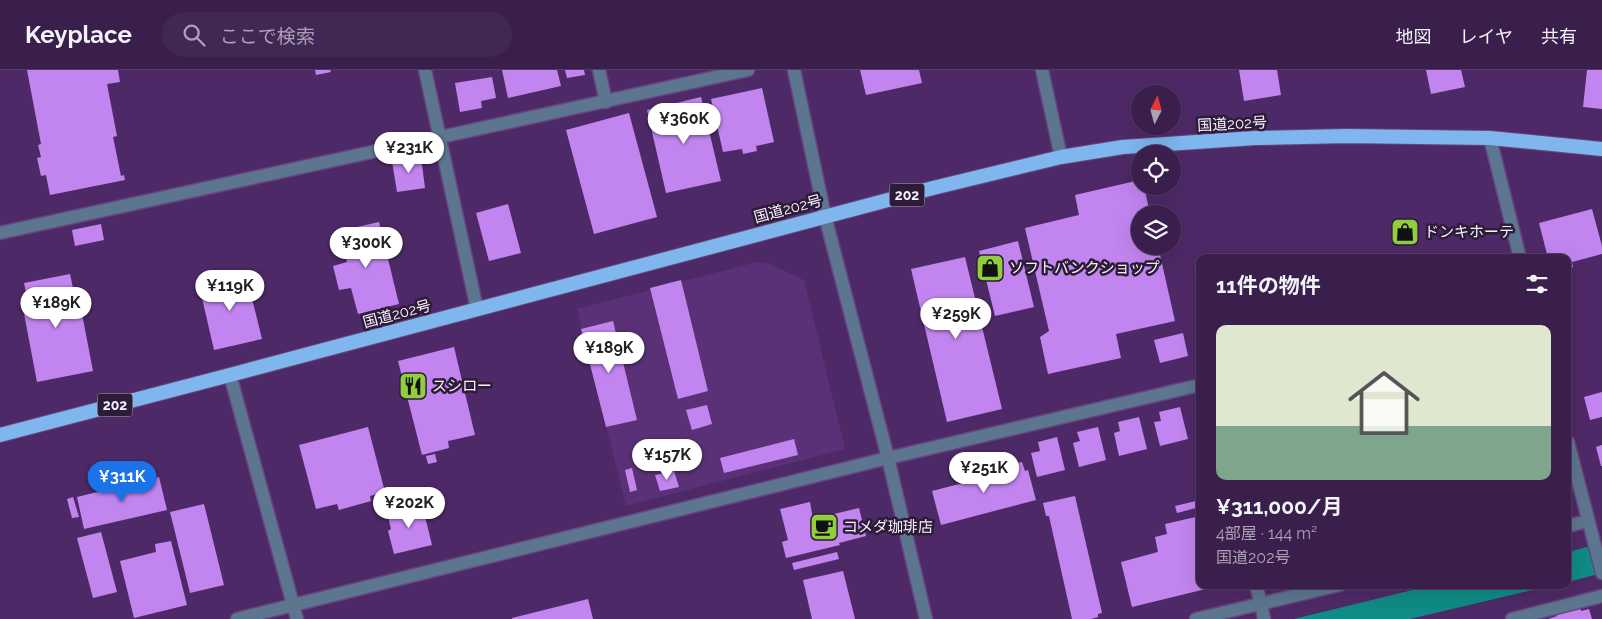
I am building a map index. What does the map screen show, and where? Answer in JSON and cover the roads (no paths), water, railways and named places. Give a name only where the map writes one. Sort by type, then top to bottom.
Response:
[{"type":"highway","name":"国道202号","points":[[0,435],[825,216],[1061,158],[1123,147],[1255,138],[1347,136],[1490,138],[1602,149]]},
{"type":"street","points":[[425,70],[477,309]]},
{"type":"street","points":[[599,70],[606,102]]},
{"type":"street","points":[[0,232],[748,70]]},
{"type":"street","points":[[794,70],[825,216],[888,458],[926,619]]},
{"type":"street","points":[[1042,70],[1061,158]]},
{"type":"street","points":[[1490,138],[1519,254]]},
{"type":"street","points":[[230,375],[296,619]]},
{"type":"street","points":[[237,619],[888,458],[1196,386]]},
{"type":"street","points":[[1571,454],[1602,573]]},
{"type":"street","points":[[1571,525],[1588,521]]},
{"type":"street","points":[[1257,589],[1264,619]]},
{"type":"street","points":[[1196,619],[1323,589]]},
{"type":"street","points":[[1512,619],[1602,596]]},
{"type":"place","name":"ドンキホーテ","points":[[1405,232]]},
{"type":"place","name":"ソフトバンクショップ","points":[[990,268]]},
{"type":"place","name":"スシロー","points":[[413,386]]},
{"type":"place","name":"コメダ珈琲店","points":[[824,527]]}]
